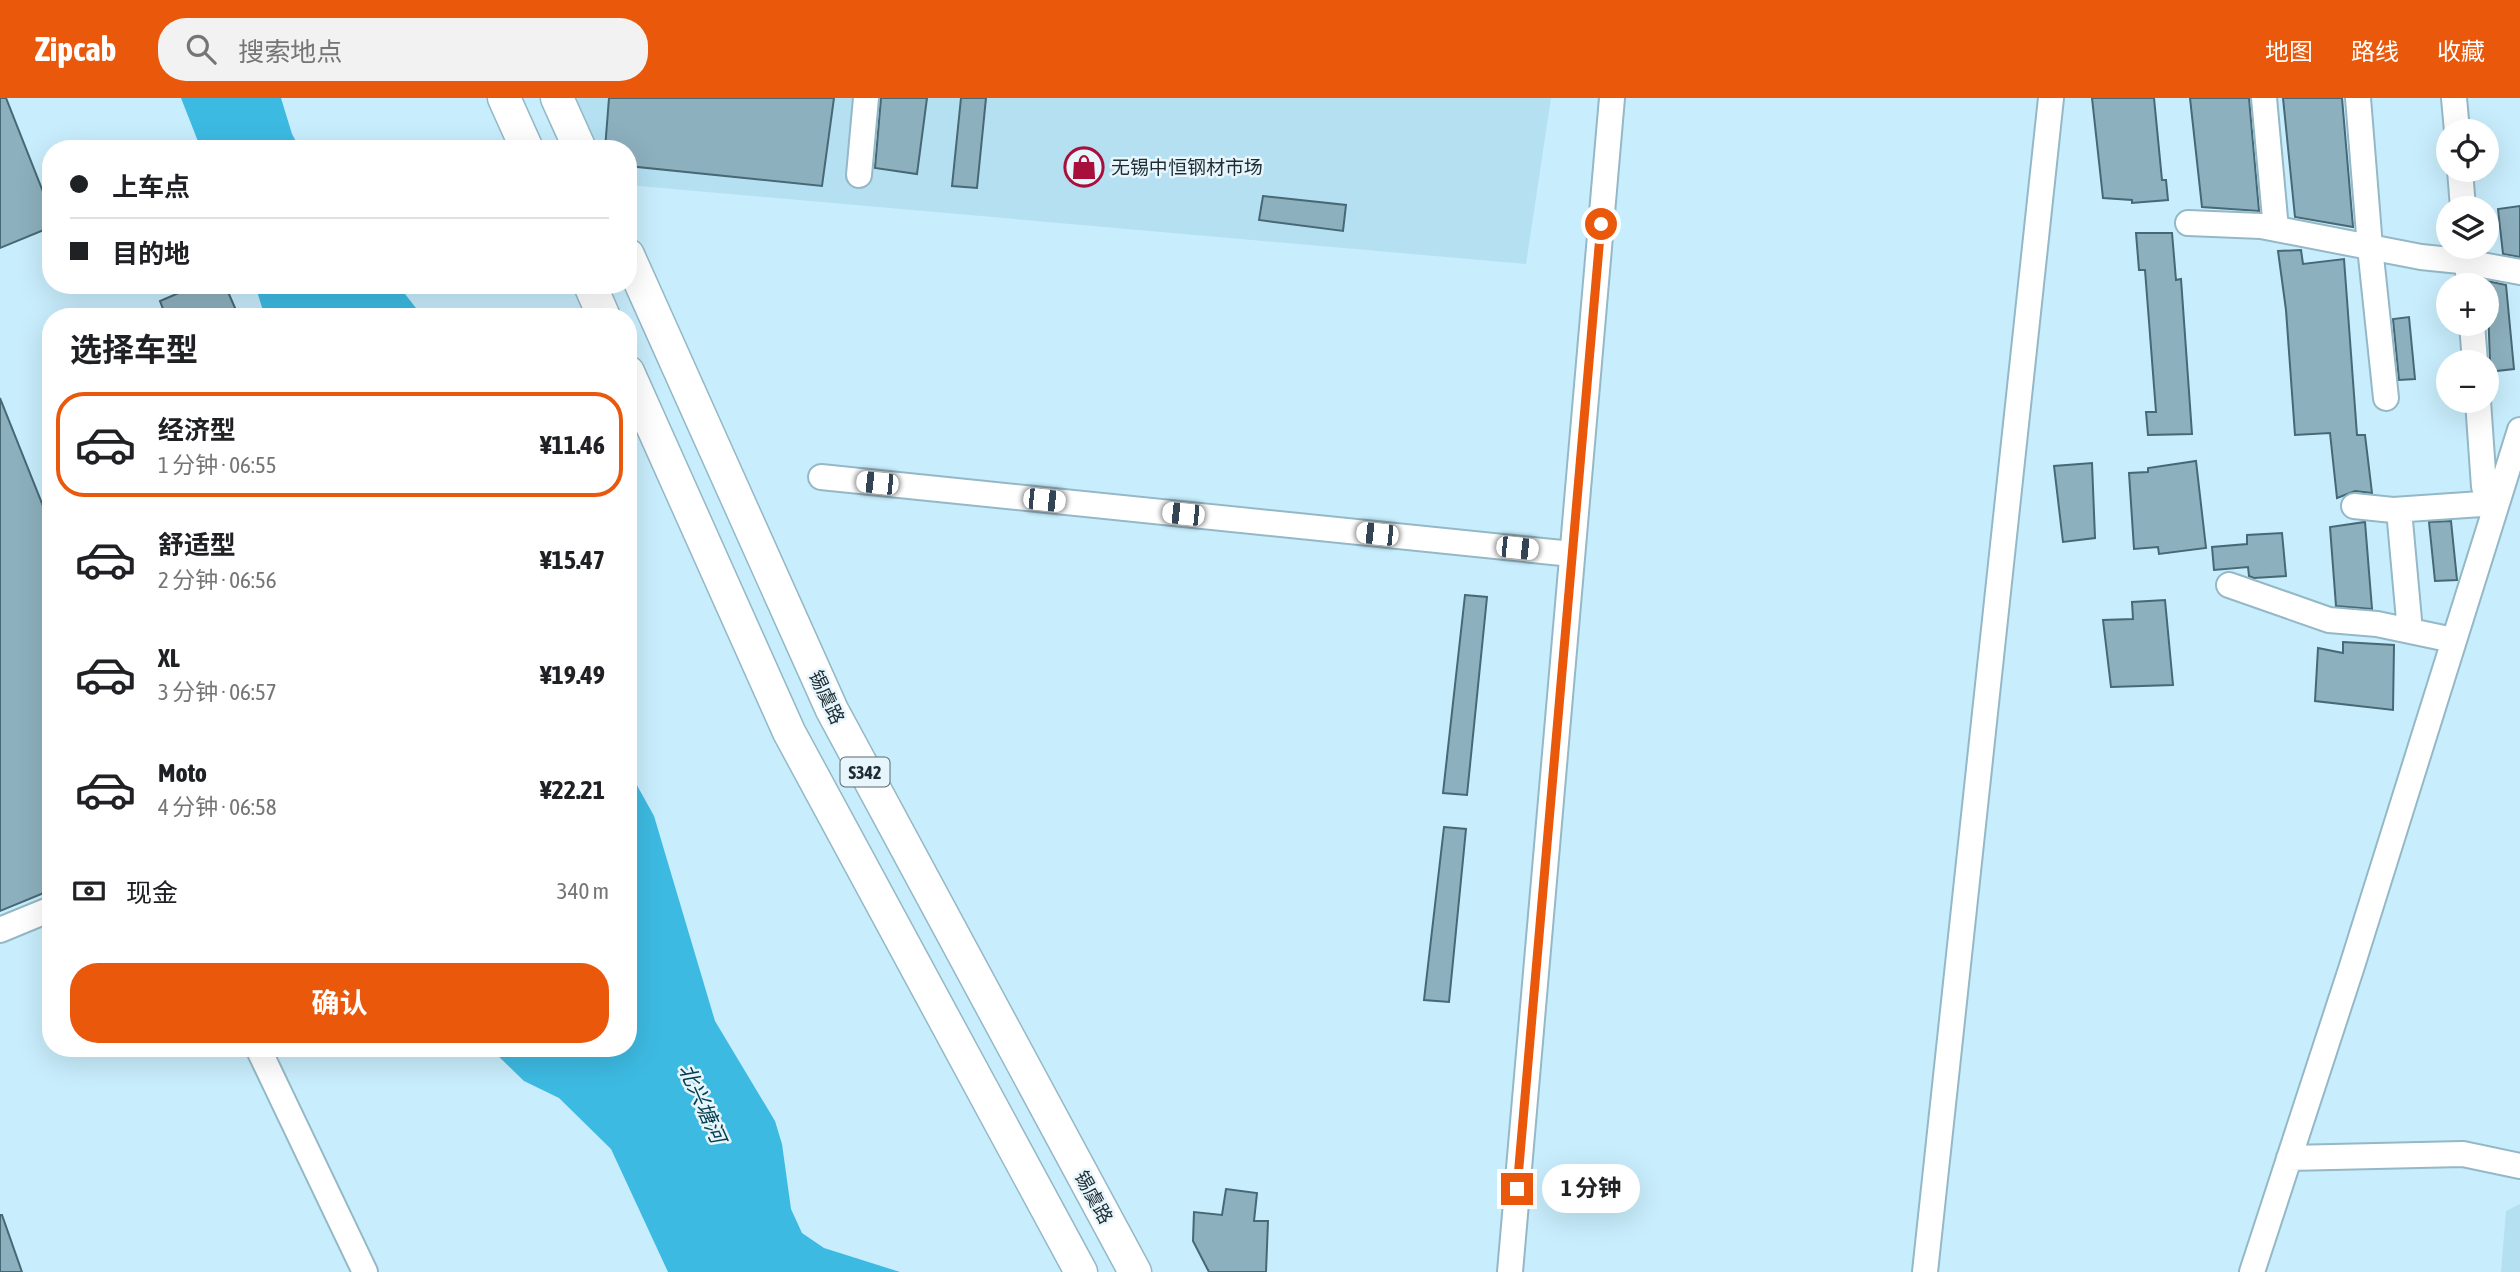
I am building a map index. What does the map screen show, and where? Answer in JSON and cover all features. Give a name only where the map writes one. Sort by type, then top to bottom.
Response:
[{"type":"main road","points":[[504,98],[523,140]]},
{"type":"main road","points":[[557,98],[576,140]]},
{"type":"main road","name":"锡虞路","points":[[637,275],[832,710],[1135,1272]]},
{"type":"main road","name":"S342","points":[[637,392],[789,732],[1080,1272]]},
{"type":"street","points":[[859,175],[866,98]]},
{"type":"street","points":[[1510,1272],[1612,98]]},
{"type":"street","points":[[1925,1272],[2051,98]]},
{"type":"street","points":[[2264,98],[2276,229]]},
{"type":"street","points":[[2358,98],[2386,398]]},
{"type":"street","points":[[2454,98],[2456,119]]},
{"type":"street","points":[[2188,223],[2262,226],[2421,257],[2520,272]]},
{"type":"street","points":[[2479,413],[2484,487],[2496,503]]},
{"type":"street","points":[[2252,1272],[2520,430]]},
{"type":"street","points":[[821,477],[1572,554]]},
{"type":"street","points":[[2354,506],[2399,510],[2496,503]]},
{"type":"street","points":[[2399,510],[2410,631]]},
{"type":"street","points":[[2230,585],[2329,620],[2377,624],[2453,639]]},
{"type":"street","points":[[0,930],[42,913]]},
{"type":"street","points":[[262,1057],[365,1272]]},
{"type":"street","points":[[2289,1158],[2463,1154],[2520,1166]]},
{"type":"shaded area","name":"无锡中恒钢材市场","points":[[573,98],[1551,98],[1526,264],[637,186],[637,140],[589,140]]},
{"type":"shaded area","points":[[2520,1204],[2520,1272],[2501,1272],[2506,1211]]},
{"type":"water","points":[[181,98],[281,98],[295,140],[197,140]]},
{"type":"water","points":[[258,294],[405,294],[416,308],[262,308]]},
{"type":"water","name":"北兴塘河","points":[[637,785],[654,816],[715,1021],[775,1121],[782,1144],[791,1209],[802,1233],[824,1248],[900,1272],[668,1272],[611,1149],[559,1098],[524,1081],[499,1057],[637,1057]]},
{"type":"building","points":[[0,98],[6,98],[42,189],[42,231],[0,248]]},
{"type":"building","points":[[609,98],[834,98],[822,186],[637,167],[637,140],[606,140]]},
{"type":"building","points":[[881,98],[927,98],[917,174],[875,168]]},
{"type":"building","points":[[961,98],[986,98],[977,188],[952,186]]},
{"type":"building","points":[[2092,98],[2154,98],[2162,180],[2166,180],[2168,200],[2132,203],[2132,200],[2103,198]]},
{"type":"building","points":[[2190,98],[2249,98],[2259,211],[2202,207]]},
{"type":"building","points":[[2283,98],[2342,98],[2353,227],[2295,217]]},
{"type":"building","points":[[1263,196],[1346,205],[1343,231],[1259,220]]},
{"type":"building","points":[[2520,206],[2520,257],[2503,254],[2499,209]]},
{"type":"building","points":[[2136,233],[2172,233],[2176,280],[2181,279],[2192,434],[2148,435],[2146,412],[2156,412],[2145,270],[2139,270]]},
{"type":"building","points":[[2301,250],[2303,264],[2344,259],[2357,435],[2365,435],[2372,493],[2355,491],[2337,498],[2330,433],[2295,435],[2286,310],[2278,251]]},
{"type":"building","points":[[2499,284],[2506,285],[2514,369],[2499,371],[2499,350],[2490,350],[2489,336],[2499,336]]},
{"type":"building","points":[[176,294],[229,294],[235,308],[163,308],[160,301]]},
{"type":"building","points":[[2409,317],[2415,379],[2399,380],[2393,319]]},
{"type":"building","points":[[0,398],[42,503],[42,894],[0,911]]},
{"type":"building","points":[[2196,461],[2206,548],[2159,554],[2158,547],[2134,549],[2129,473],[2148,472],[2148,468]]},
{"type":"building","points":[[2092,463],[2095,538],[2063,542],[2054,466]]},
{"type":"building","points":[[2451,521],[2457,580],[2435,581],[2429,522]]},
{"type":"building","points":[[2365,522],[2372,609],[2336,606],[2330,527]]},
{"type":"building","points":[[2282,533],[2286,576],[2254,578],[2249,576],[2248,567],[2214,570],[2212,547],[2247,544],[2247,535]]},
{"type":"building","points":[[1465,595],[1487,597],[1467,795],[1443,793]]},
{"type":"building","points":[[2165,600],[2173,685],[2111,687],[2103,620],[2133,619],[2132,602]]},
{"type":"building","points":[[2343,642],[2394,645],[2393,710],[2315,701],[2318,648],[2343,653]]},
{"type":"building","points":[[1444,827],[1466,829],[1449,1002],[1424,1000]]},
{"type":"building","points":[[1226,1189],[1257,1193],[1254,1221],[1268,1221],[1266,1272],[1209,1272],[1193,1241],[1194,1212],[1222,1215]]},
{"type":"building","points":[[2,1215],[22,1272],[0,1272]]},
{"type":"place","name":"无锡中恒钢材市场","points":[[1084,167]]},
{"type":"route","points":[[1517,1189],[1601,224]]}]
